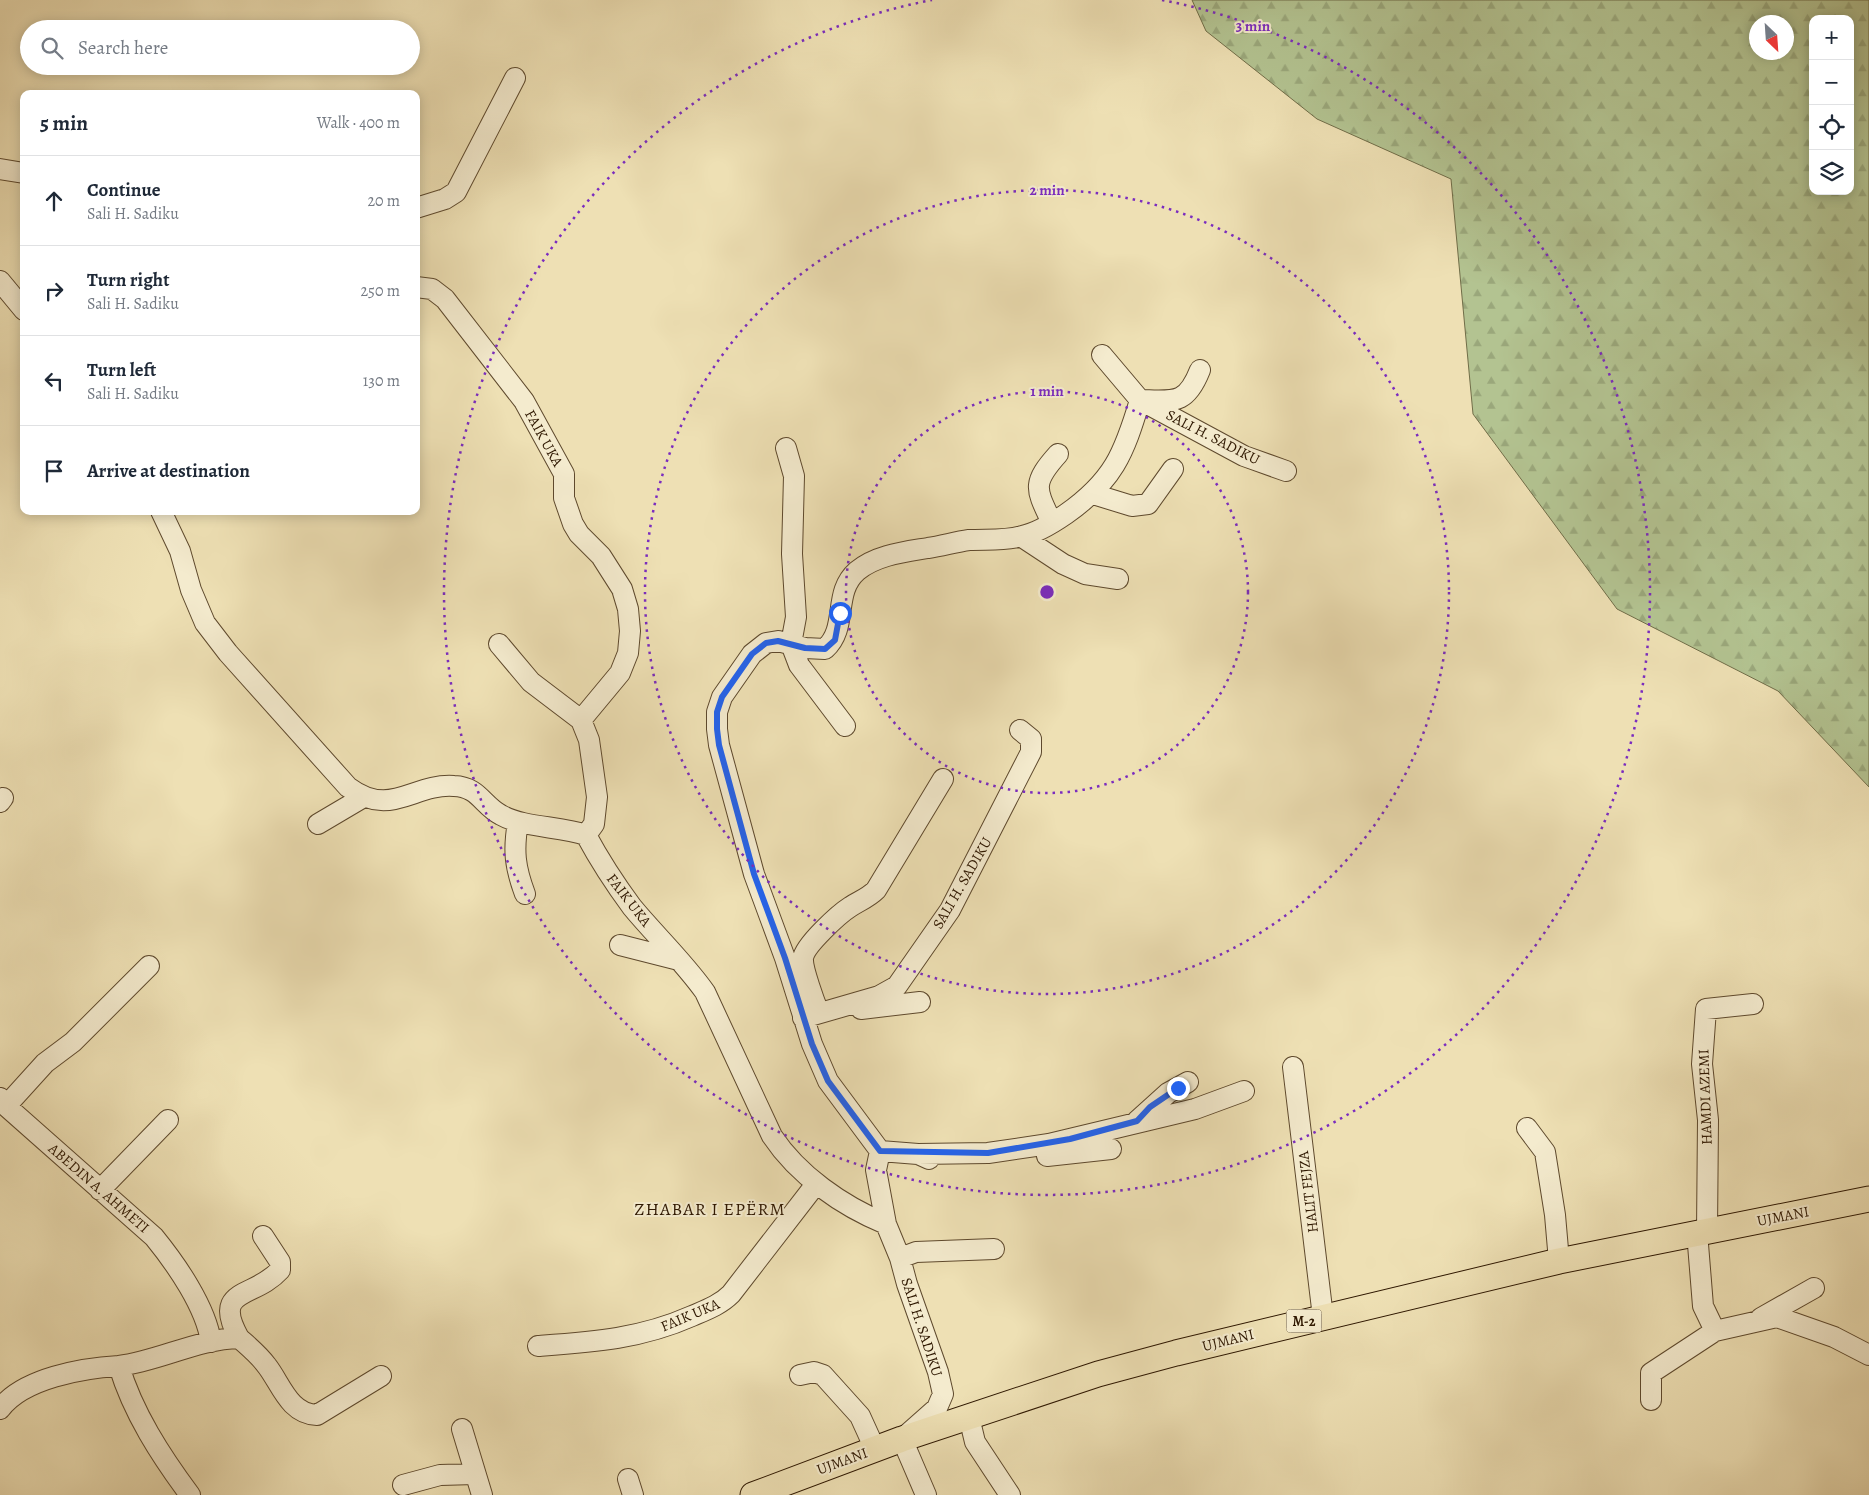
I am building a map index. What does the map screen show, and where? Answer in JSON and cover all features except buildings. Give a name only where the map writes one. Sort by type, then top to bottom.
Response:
[{"type":"main road","name":"UJMANI","points":[[753,1495],[902,1439],[1098,1374],[1323,1316],[1410,1298],[1560,1261],[1869,1199]]},
{"type":"street","points":[[420,207],[445,199],[456,192],[515,78]]},
{"type":"street","points":[[0,169],[20,172]]},
{"type":"street","points":[[0,281],[20,305]]},
{"type":"street","name":"FAIK UKA","points":[[420,288],[432,289],[445,299],[524,401],[564,474],[564,498],[573,524],[579,534],[601,556],[622,589],[628,609],[630,631],[628,653],[620,673],[581,720]]},
{"type":"street","name":"SALI H. SADIKU","points":[[1102,355],[1140,400],[1244,456],[1286,471]]},
{"type":"street","name":"SALI H. SADIKU","points":[[1140,400],[1173,401],[1192,390],[1200,370]]},
{"type":"street","points":[[1140,400],[1127,444],[1109,476],[1093,494],[1052,523],[1022,536],[967,540],[900,552],[871,563],[857,571],[847,583],[842,598],[835,640],[825,649],[814,650],[778,641],[766,643],[752,654],[722,697],[717,712],[719,745],[754,874],[785,958],[811,1016],[828,1081],[880,1151],[918,1154],[996,1152],[1070,1139],[1137,1121],[1195,1109],[1244,1091]]},
{"type":"street","points":[[786,448],[794,476],[792,554],[796,617],[791,644],[799,665],[845,726]]},
{"type":"street","points":[[1052,523],[1037,492],[1042,472],[1058,454]]},
{"type":"street","points":[[1093,494],[1132,506],[1148,504],[1172,469]]},
{"type":"street","points":[[163,515],[180,551],[197,607],[216,639],[348,787],[362,798],[380,801],[452,785],[468,787],[500,815],[518,822],[566,829],[586,836],[594,824],[597,797],[589,740],[581,720],[531,682],[499,644]]},
{"type":"street","points":[[1022,536],[1063,564],[1085,574],[1118,580]]},
{"type":"street","name":"SALI H. SADIKU","points":[[811,1016],[890,992],[897,986],[950,910],[1032,752],[1031,739],[1020,730]]},
{"type":"street","points":[[811,1016],[813,999],[803,958],[807,949],[848,908],[868,898],[876,890],[944,779]]},
{"type":"street","points":[[318,824],[362,798]]},
{"type":"street","points":[[518,822],[514,848],[517,872],[525,894]]},
{"type":"street","name":"FAIK UKA","points":[[586,836],[604,868],[633,908],[705,992],[772,1136],[781,1150],[816,1184],[886,1224]]},
{"type":"street","name":"FAIK UKA","points":[[620,945],[679,960]]},
{"type":"street","points":[[3,1102],[45,1063],[73,1042],[149,966]]},
{"type":"street","name":"SALI H. SADIKU","points":[[847,1006],[859,1009],[886,1008],[920,1002]]},
{"type":"street","name":"HAMDI AZEMI","points":[[1702,1232],[1708,1120],[1702,1064],[1706,1009],[1753,1004]]},
{"type":"street","name":"HALIT FEJZA","points":[[1293,1067],[1323,1316]]},
{"type":"street","points":[[1137,1121],[1168,1093],[1188,1082]]},
{"type":"street","name":"ABEDIN A. AHMETI","points":[[3,1102],[100,1190],[146,1227],[170,1257],[209,1328],[211,1342]]},
{"type":"street","points":[[100,1190],[168,1120]]},
{"type":"street","points":[[1526,1128],[1545,1152],[1560,1261]]},
{"type":"street","points":[[918,1154],[933,1161],[981,1164],[1111,1149]]},
{"type":"street","name":"SALI H. SADIKU","points":[[880,1151],[876,1170],[886,1224],[900,1258],[907,1284],[938,1372],[943,1394],[937,1408],[902,1439]]},
{"type":"street","name":"FAIK UKA","points":[[538,1346],[603,1341],[642,1334],[684,1320],[723,1302],[816,1184]]},
{"type":"street","points":[[1702,1232],[1702,1306],[1715,1331]]},
{"type":"street","points":[[263,1236],[280,1262],[280,1270],[266,1284],[238,1296],[230,1303],[228,1311],[239,1338],[268,1367],[293,1406],[310,1415],[317,1415],[381,1376]]},
{"type":"street","name":"SALI H. SADIKU","points":[[900,1258],[916,1252],[994,1249]]},
{"type":"street","points":[[1759,1319],[1814,1288]]},
{"type":"street","points":[[1652,1400],[1651,1373],[1715,1331],[1759,1319],[1777,1317],[1853,1345],[1869,1355]]},
{"type":"street","points":[[0,1409],[4,1403],[50,1378],[77,1370],[137,1364],[211,1342],[239,1338]]},
{"type":"street","points":[[119,1366],[130,1398],[158,1450],[190,1495]]},
{"type":"street","name":"UJMANI","points":[[800,1375],[814,1372],[823,1375],[860,1416],[874,1449]]},
{"type":"street","points":[[969,1417],[975,1442],[1010,1495]]},
{"type":"street","points":[[462,1429],[482,1495]]},
{"type":"street","points":[[902,1439],[926,1495]]},
{"type":"street","points":[[404,1485],[440,1475],[475,1474]]},
{"type":"green space","points":[[1192,0],[1869,0],[1869,787],[1778,691],[1617,609],[1473,414],[1451,179],[1317,119],[1206,31]]},
{"type":"district","name":"ZHABAR I EPËRM","points":[[710,1209]]},
{"type":"route","points":[[840,613],[835,640],[825,649],[814,650],[778,641],[766,643],[752,654],[722,697],[717,712],[719,745],[754,874],[800,1000],[803,1018],[810,1031],[812,1044],[828,1081],[880,1151],[888,1150],[918,1154],[988,1153],[1070,1139],[1137,1121],[1150,1107],[1178,1088]]}]
